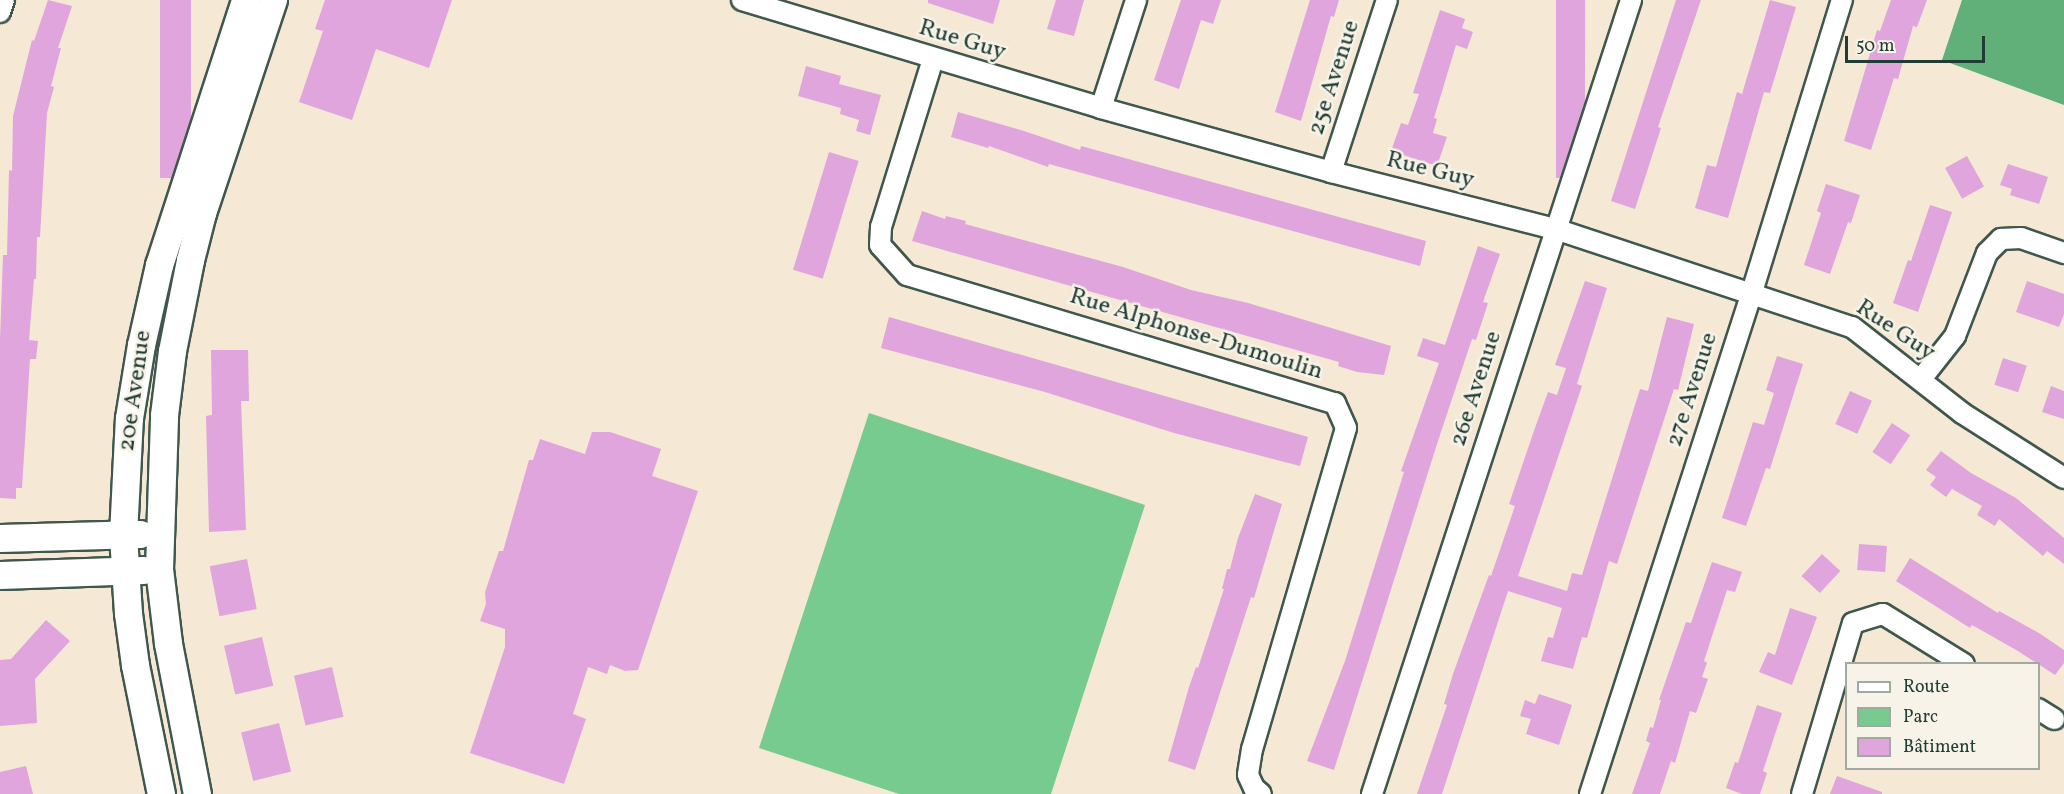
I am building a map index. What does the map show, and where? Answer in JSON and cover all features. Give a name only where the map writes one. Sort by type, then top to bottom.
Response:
[{"type":"street","points":[[0,10],[4,0]]},
{"type":"street","name":"20e Avenue","points":[[161,794],[131,642],[124,571],[123,535],[132,393],[153,289],[245,0]]},
{"type":"street","name":"20e Avenue","points":[[196,794],[168,643],[159,569],[164,415],[184,284],[202,213],[273,0]]},
{"type":"street","name":"Rue Guy","points":[[742,0],[773,5],[933,59],[1101,108],[1331,172],[1555,229],[1752,292],[1852,327],[1962,413],[2064,478]]},
{"type":"street","points":[[1101,108],[1136,0]]},
{"type":"street","name":"25e Avenue","points":[[1331,172],[1387,0]]},
{"type":"street","name":"26e Avenue","points":[[1372,794],[1631,0]]},
{"type":"street","name":"27e Avenue","points":[[1590,794],[1752,292],[1842,0]]},
{"type":"street","name":"Rue Alphonse-Dumoulin","points":[[933,59],[881,227],[880,245],[907,275],[1335,402],[1346,428],[1249,762],[1251,784],[1261,794]]},
{"type":"street","points":[[1921,379],[1955,336],[1987,253],[2001,239],[2021,238],[2064,253]]},
{"type":"street","points":[[0,538],[159,534]]},
{"type":"street","points":[[0,575],[159,569]]},
{"type":"street","points":[[1802,794],[1853,623],[1883,614],[1962,662]]},
{"type":"green space","points":[[1962,0],[2064,0],[2064,105],[1942,60]]},
{"type":"green space","points":[[869,413],[1145,505],[1051,794],[899,794],[759,748]]},
{"type":"building","points":[[48,0],[72,6],[58,48],[61,48],[47,113],[40,237],[37,237],[36,279],[34,279],[29,340],[38,341],[36,359],[30,359],[22,488],[16,488],[16,499],[0,498],[0,340],[3,255],[7,255],[9,170],[12,171],[13,116],[32,40],[34,41]]},
{"type":"building","points":[[160,0],[191,0],[191,178],[160,178]]},
{"type":"building","points":[[325,0],[452,0],[429,68],[376,49],[352,120],[299,102],[323,31],[315,29]]},
{"type":"building","points":[[928,0],[1000,0],[993,24],[928,3]]},
{"type":"building","points":[[1056,0],[1084,0],[1074,36],[1047,29]]},
{"type":"building","points":[[1181,0],[1221,0],[1213,24],[1201,20],[1179,89],[1154,80]]},
{"type":"building","points":[[1310,0],[1339,0],[1334,17],[1331,16],[1301,121],[1275,112]]},
{"type":"building","points":[[1556,0],[1585,0],[1585,178],[1556,178]]},
{"type":"building","points":[[1676,0],[1701,0],[1658,127],[1661,128],[1635,209],[1611,201]]},
{"type":"building","points":[[1770,0],[1796,7],[1770,93],[1764,92],[1728,218],[1695,208],[1707,165],[1716,167],[1737,92],[1742,94]]},
{"type":"building","points":[[1891,0],[1927,0],[1917,27],[1913,26],[1898,79],[1894,78],[1871,150],[1844,141],[1877,30],[1880,31]]},
{"type":"building","points":[[1440,10],[1465,19],[1462,28],[1473,32],[1467,49],[1456,45],[1434,118],[1437,119],[1433,133],[1447,137],[1437,166],[1391,151],[1401,123],[1408,125],[1419,94],[1413,93]]},
{"type":"building","points":[[806,66],[841,76],[839,84],[881,95],[870,135],[856,131],[859,120],[840,114],[841,108],[798,96]]},
{"type":"building","points":[[958,112],[1080,150],[1081,146],[1426,241],[1420,266],[1049,164],[1048,167],[989,146],[988,148],[951,137]]},
{"type":"building","points":[[829,152],[859,161],[823,279],[793,270]]},
{"type":"building","points":[[1967,156],[1984,187],[1962,199],[1945,168]]},
{"type":"building","points":[[2008,164],[2048,177],[2039,204],[2010,195],[2012,189],[2000,185]]},
{"type":"building","points":[[1826,184],[1860,195],[1830,274],[1804,265],[1821,213],[1817,211]]},
{"type":"building","points":[[1930,205],[1952,212],[1918,312],[1893,303],[1908,260],[1911,261]]},
{"type":"building","points":[[922,211],[945,219],[946,216],[966,221],[965,224],[1123,267],[1191,290],[1248,303],[1391,346],[1384,375],[1357,372],[1338,366],[1339,362],[912,241]]},
{"type":"building","points":[[1478,246],[1500,254],[1483,302],[1488,303],[1476,340],[1472,339],[1437,444],[1334,770],[1307,761],[1345,661],[1404,472],[1401,471],[1439,363],[1417,356],[1423,338],[1445,345]]},
{"type":"building","points":[[1585,281],[1607,288],[1577,384],[1582,386],[1518,576],[1567,591],[1572,573],[1582,575],[1640,389],[1648,391],[1667,317],[1694,324],[1678,390],[1674,389],[1617,564],[1609,561],[1587,638],[1582,637],[1573,669],[1541,661],[1548,637],[1553,638],[1562,608],[1508,591],[1442,794],[1417,794],[1447,705],[1444,704],[1453,674],[1515,506],[1509,504],[1536,425],[1548,392],[1557,395],[1566,368],[1555,365]]},
{"type":"building","points":[[2027,281],[2064,294],[2064,314],[2059,327],[2016,312]]},
{"type":"building","points":[[889,317],[1308,437],[1300,466],[1174,433],[1045,392],[881,348]]},
{"type":"building","points":[[211,350],[248,350],[249,401],[241,401],[246,530],[209,532],[206,416],[212,415]]},
{"type":"building","points":[[1777,356],[1803,364],[1770,469],[1766,468],[1746,526],[1722,518],[1753,422],[1764,425],[1774,393],[1766,390]]},
{"type":"building","points":[[2003,358],[2027,366],[2018,392],[1994,385]]},
{"type":"building","points":[[2051,386],[2064,391],[2064,419],[2042,412]]},
{"type":"building","points":[[1850,391],[1872,401],[1857,434],[1835,424]]},
{"type":"building","points":[[1892,423],[1910,435],[1891,464],[1872,452]]},
{"type":"building","points":[[592,432],[610,432],[661,449],[652,476],[698,491],[638,670],[625,671],[610,665],[607,674],[588,667],[573,714],[586,719],[564,784],[470,753],[505,647],[505,629],[480,621],[486,604],[485,592],[499,551],[503,551],[529,460],[533,460],[540,439],[585,454]]},
{"type":"building","points":[[1941,451],[1971,473],[2016,498],[2064,538],[2064,564],[2047,551],[2043,556],[1999,519],[1995,526],[1977,515],[1982,506],[1952,489],[1946,497],[1930,485],[1936,477],[1926,470]]},
{"type":"building","points":[[1255,494],[1282,504],[1254,598],[1251,597],[1195,770],[1168,761],[1189,687],[1196,667],[1198,668],[1224,589],[1222,589],[1227,569],[1230,569],[1238,538]]},
{"type":"building","points":[[1859,544],[1887,546],[1885,572],[1857,570]]},
{"type":"building","points":[[1822,554],[1840,571],[1820,593],[1802,576]]},
{"type":"building","points":[[1910,558],[1998,613],[1999,611],[2039,633],[2064,650],[2064,663],[2055,675],[2040,665],[2040,662],[2035,662],[1972,625],[1970,628],[1896,581]]},
{"type":"building","points":[[247,559],[257,609],[219,616],[210,566]]},
{"type":"building","points":[[1712,562],[1742,572],[1735,592],[1727,590],[1704,661],[1707,663],[1702,677],[1708,679],[1696,713],[1690,711],[1675,763],[1671,761],[1660,794],[1632,794],[1650,743],[1646,741],[1650,727],[1653,728],[1661,700],[1659,700],[1686,622],[1691,623]]},
{"type":"building","points":[[1790,608],[1817,617],[1792,685],[1759,672],[1768,652],[1775,655]]},
{"type":"building","points":[[46,620],[70,641],[35,679],[37,723],[0,726],[0,660],[11,659]]},
{"type":"building","points":[[262,637],[273,686],[235,694],[224,646]]},
{"type":"building","points":[[332,667],[343,717],[305,725],[294,676]]},
{"type":"building","points":[[1539,694],[1572,705],[1559,745],[1526,734],[1531,719],[1520,716],[1525,700],[1535,704]]},
{"type":"building","points":[[1757,705],[1782,713],[1763,771],[1767,773],[1760,794],[1742,794],[1726,788],[1735,762],[1738,763]]},
{"type":"building","points":[[279,723],[291,772],[253,781],[241,732]]},
{"type":"building","points":[[26,766],[33,794],[0,794],[0,772]]},
{"type":"building","points":[[1837,776],[1882,792],[1882,794],[1830,794]]}]
